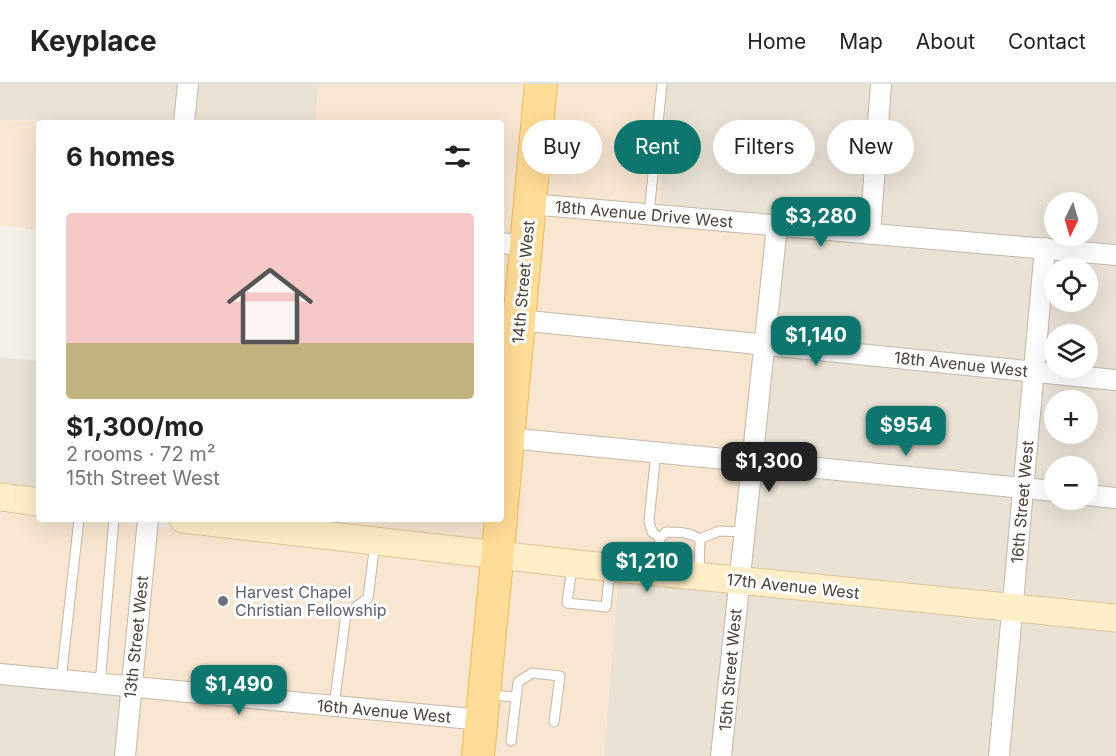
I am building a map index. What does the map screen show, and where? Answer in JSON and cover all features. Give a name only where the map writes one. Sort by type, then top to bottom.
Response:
[{"type":"main road","name":"14th Street West","points":[[504,483],[519,320],[514,244],[530,204],[541,84]]},
{"type":"main road","name":"14th Street West","points":[[478,756],[500,522]]},
{"type":"street","points":[[184,120],[188,84]]},
{"type":"street","points":[[870,234],[881,84]]},
{"type":"street","name":"18th Avenue Drive West","points":[[530,204],[1116,255]]},
{"type":"street","name":"15th Street West","points":[[721,756],[777,226]]},
{"type":"street","name":"16th Street West","points":[[999,756],[1045,248]]},
{"type":"street","name":"18th Avenue West","points":[[519,320],[766,343],[1116,380]]},
{"type":"street","points":[[508,438],[754,460],[1044,490]]},
{"type":"street","points":[[1098,496],[1116,498]]},
{"type":"street","points":[[0,497],[36,502]]},
{"type":"street","name":"13th Street West","points":[[125,756],[148,522]]},
{"type":"street","name":"17th Avenue West","points":[[209,522],[656,572],[1116,618]]},
{"type":"street","name":"16th Avenue West","points":[[0,674],[334,706],[483,707]]},
{"type":"lane","points":[[649,214],[662,84]]},
{"type":"lane","points":[[656,452],[649,521],[652,532],[660,538]]},
{"type":"lane","points":[[61,680],[80,522]]},
{"type":"lane","points":[[100,684],[114,522]]},
{"type":"lane","points":[[700,539],[719,531],[745,532]]},
{"type":"lane","points":[[656,572],[660,538],[666,532],[692,534],[700,539]]},
{"type":"lane","points":[[698,576],[700,539]]},
{"type":"lane","points":[[334,706],[346,614],[368,598],[375,541]]},
{"type":"lane","points":[[572,563],[567,603],[606,607],[610,567]]},
{"type":"lane","points":[[511,741],[518,682],[532,674],[560,676],[554,722]]},
{"type":"lane","points":[[483,707],[516,697]]},
{"type":"shaded area","points":[[0,84],[179,84],[175,120],[0,120]]},
{"type":"shaded area","points":[[197,84],[318,84],[316,120],[193,120]]},
{"type":"shaded area","points":[[318,84],[532,84],[529,120],[522,120],[524,174],[518,235],[504,233],[504,120],[316,120]]},
{"type":"shaded area","points":[[550,84],[667,84],[665,120],[614,120],[614,174],[661,174],[659,205],[540,195],[542,174],[602,174],[602,120],[547,120]]},
{"type":"shaded area","points":[[667,84],[872,84],[869,120],[827,120],[827,174],[865,174],[861,223],[659,205],[661,174],[701,174],[701,120],[665,120]]},
{"type":"shaded area","points":[[890,84],[1116,84],[1116,245],[1098,243],[1098,192],[1044,192],[1044,239],[879,225],[883,174],[914,174],[914,120],[887,120]]},
{"type":"shaded area","points":[[0,120],[36,122],[36,230],[0,225]]},
{"type":"shaded area","points":[[538,214],[767,235],[758,333],[529,310]]},
{"type":"shaded area","points":[[785,236],[1035,257],[1026,361],[776,334]]},
{"type":"shaded area","points":[[504,253],[517,255],[504,389]]},
{"type":"shaded area","points":[[1098,263],[1116,265],[1116,369],[1098,368],[1098,324],[1047,324],[1048,312],[1098,312]]},
{"type":"shaded area","points":[[527,330],[756,352],[746,449],[518,429]]},
{"type":"shaded area","points":[[774,354],[1024,380],[1015,477],[764,451]]},
{"type":"shaded area","points":[[0,357],[36,361],[36,492],[0,487]]},
{"type":"shaded area","points":[[1042,382],[1116,390],[1116,488],[1098,486],[1098,456],[1044,456],[1044,480],[1033,479]]},
{"type":"shaded area","points":[[516,449],[744,469],[731,569],[507,546]]},
{"type":"shaded area","points":[[762,471],[1014,497],[1006,597],[748,571]]},
{"type":"shaded area","points":[[1031,499],[1044,500],[1044,510],[1098,510],[1098,506],[1116,508],[1116,608],[1023,599]]},
{"type":"shaded area","points":[[0,507],[36,512],[36,522],[139,524],[123,676],[0,664]]},
{"type":"shaded area","points":[[297,522],[492,522],[489,544]]},
{"type":"shaded area","points":[[156,526],[488,564],[474,709],[141,678]]},
{"type":"shaded area","points":[[505,566],[618,578],[604,756],[487,756]]},
{"type":"shaded area","points":[[618,578],[728,589],[712,756],[604,756]]},
{"type":"shaded area","points":[[746,591],[1004,617],[990,756],[730,756]]},
{"type":"shaded area","points":[[1022,619],[1116,629],[1116,756],[1008,756]]},
{"type":"shaded area","points":[[0,684],[121,696],[116,756],[0,756]]},
{"type":"shaded area","points":[[139,697],[472,729],[469,756],[134,756]]},
{"type":"place","name":"Harvest Chapel Christian Fellowship","points":[[223,601]]}]
